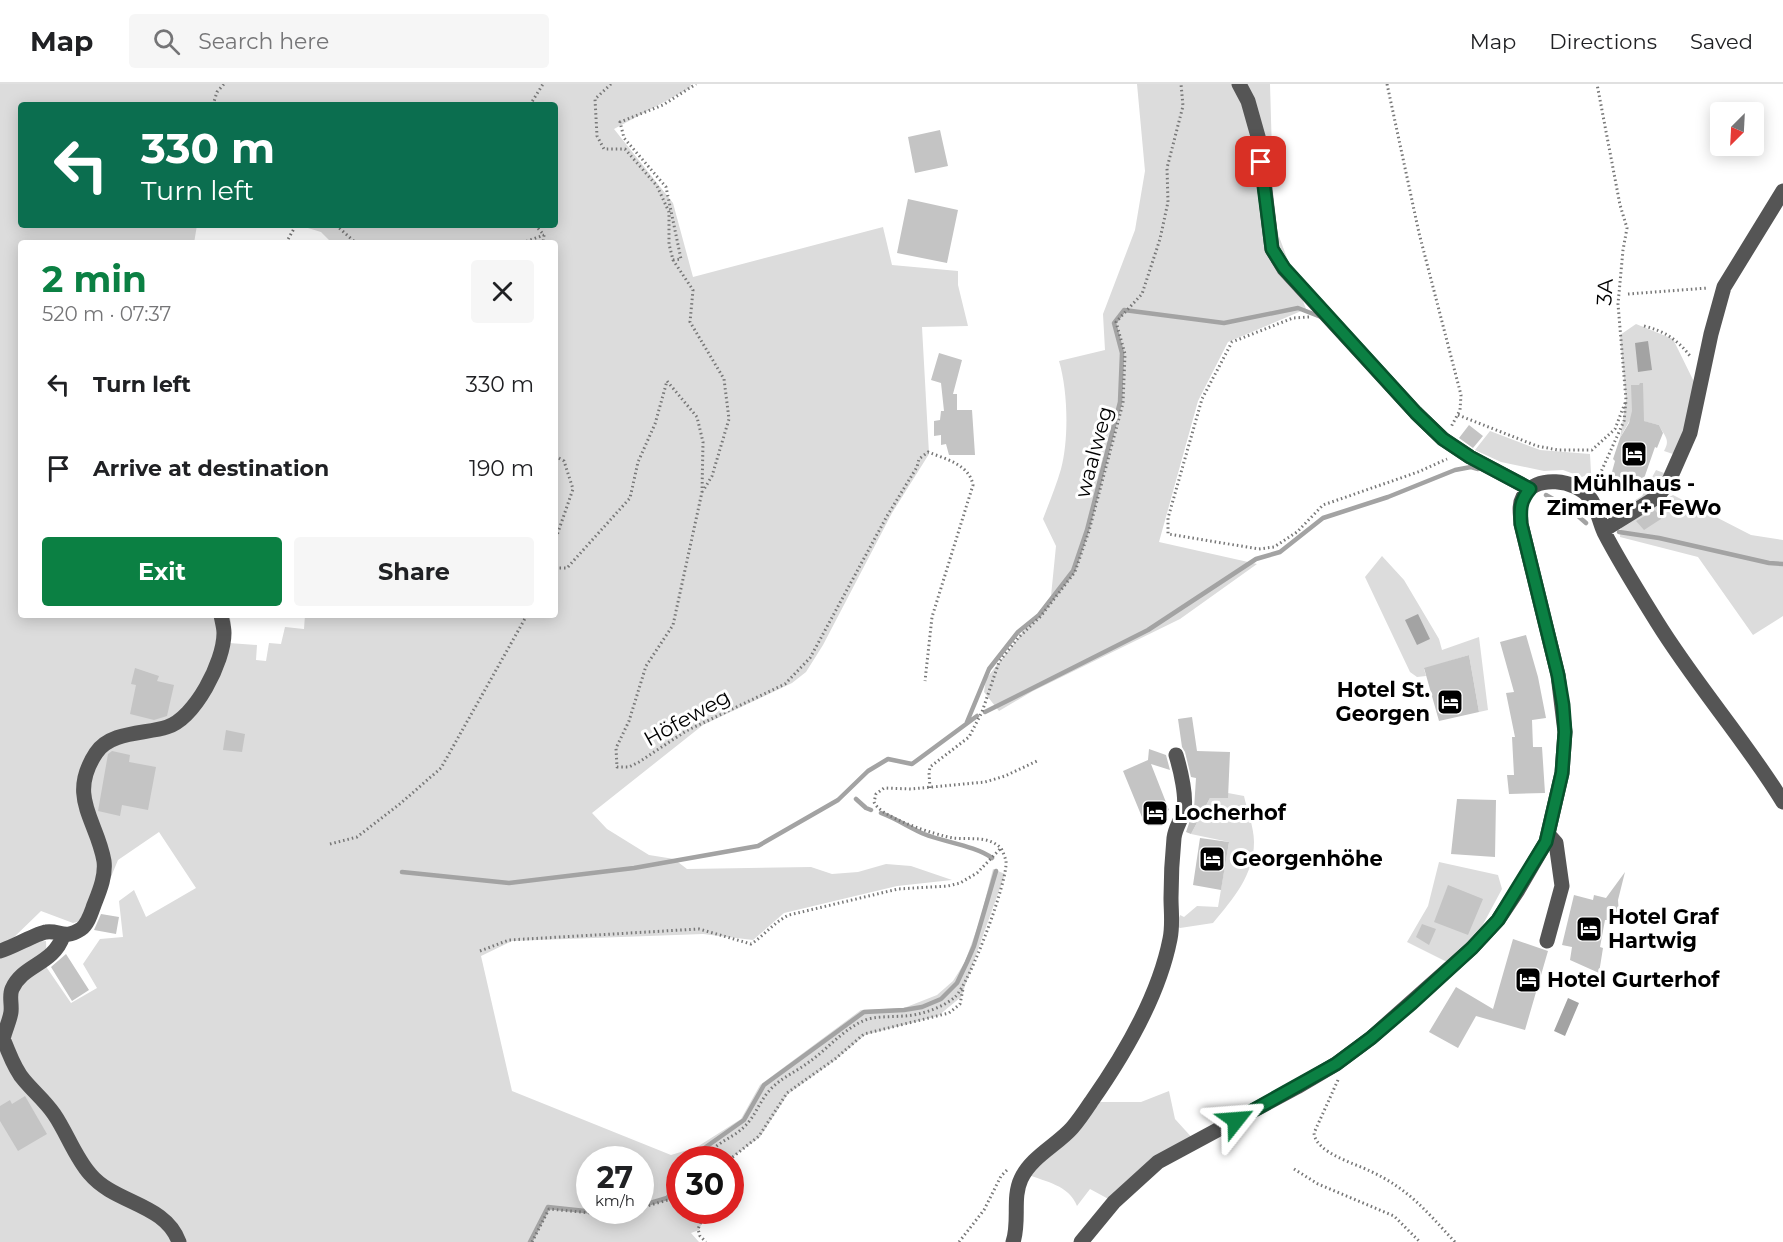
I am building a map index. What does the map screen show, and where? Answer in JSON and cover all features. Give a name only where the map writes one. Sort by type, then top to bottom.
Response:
[{"type":"street","points":[[1239,84],[1248,102],[1259,140],[1272,249],[1284,268],[1416,413],[1443,439],[1462,452],[1530,489]]},
{"type":"street","points":[[1604,530],[1657,497],[1668,483],[1690,433],[1711,334],[1725,287],[1783,191]]},
{"type":"street","points":[[1081,1242],[1114,1202],[1158,1162],[1297,1087],[1336,1064],[1371,1038],[1472,948],[1498,920],[1518,890],[1546,842],[1562,773],[1565,732],[1558,675],[1521,524],[1520,508],[1523,498],[1530,489],[1543,483],[1561,481],[1577,487],[1590,498],[1604,530],[1664,633],[1783,802]]},
{"type":"street","points":[[0,951],[46,932],[63,936],[80,930],[86,925],[104,871],[104,861],[88,818],[83,795],[83,784],[91,761],[98,750],[110,741],[151,729],[169,727],[186,715],[200,698],[219,657],[224,633],[222,618]]},
{"type":"street","points":[[1013,1242],[1016,1234],[1018,1190],[1021,1178],[1031,1165],[1073,1128],[1092,1102],[1126,1047],[1159,975],[1170,939],[1174,832],[1184,811],[1180,767],[1176,755]]},
{"type":"street","points":[[1547,941],[1562,886],[1556,843],[1548,834]]},
{"type":"street","points":[[63,936],[55,952],[22,974],[12,988],[11,1013],[3,1039],[22,1078],[55,1115],[89,1174],[102,1186],[158,1214],[170,1225],[179,1242]]},
{"type":"street","points":[[0,1015],[10,1001]]},
{"type":"path","points":[[214,102],[217,92],[224,84]]},
{"type":"path","points":[[532,102],[543,84]]},
{"type":"path","points":[[610,84],[595,99],[597,136],[604,149],[625,149],[657,186],[669,212],[669,244],[673,260],[693,290],[690,322],[724,379],[729,418],[712,476],[702,492]]},
{"type":"path","points":[[673,260],[681,259],[666,187],[624,138],[620,122],[663,105],[696,84]]},
{"type":"path","name":"waalweg","points":[[930,788],[930,767],[969,737],[976,725],[999,662],[1018,638],[1041,616],[1075,572],[1089,531],[1123,403],[1125,354],[1116,322],[1142,294],[1160,239],[1168,202],[1167,168],[1183,106],[1181,84]]},
{"type":"path","points":[[1387,84],[1419,233],[1461,395],[1458,415],[1443,439]]},
{"type":"path","name":"3A","points":[[1590,498],[1624,421],[1626,400],[1618,304],[1627,228],[1620,205],[1597,84]]},
{"type":"path","points":[[339,228],[353,240]]},
{"type":"path","points":[[537,228],[544,235]]},
{"type":"path","points":[[530,240],[544,235]]},
{"type":"path","points":[[543,240],[544,235]]},
{"type":"path","points":[[1628,294],[1725,287]]},
{"type":"path","points":[[1316,320],[1309,317],[1293,318],[1232,342],[1202,399],[1168,518],[1168,534],[1260,549],[1274,547],[1297,532],[1323,505],[1418,472],[1462,452]]},
{"type":"path","points":[[1644,326],[1667,333],[1680,343],[1690,356],[1699,386]]},
{"type":"path","points":[[558,568],[567,568],[630,498],[638,462],[655,424],[667,381],[697,417],[703,442],[702,492]]},
{"type":"path","points":[[1458,415],[1537,446],[1558,450],[1592,450],[1615,429],[1626,400]]},
{"type":"path","name":"Höfeweg","points":[[702,492],[673,625],[646,666],[629,721],[616,748],[617,767],[629,767],[639,762],[686,731],[785,684],[795,675],[810,658],[917,467],[919,459],[928,452],[964,468],[971,476],[973,484],[932,617],[925,681]]},
{"type":"path","points":[[558,458],[564,461],[573,489],[558,532]]},
{"type":"path","points":[[330,844],[357,837],[441,768],[525,618]]},
{"type":"path","points":[[744,1148],[759,1136],[787,1093],[835,1059],[864,1034],[949,1013],[960,1004],[964,986],[982,946],[1003,878],[1006,862],[1001,848],[979,838],[953,838],[933,834],[878,809],[874,798],[879,790],[884,788],[930,788],[986,782],[1037,761]]},
{"type":"path","points":[[480,951],[509,940],[699,928],[751,944],[780,919],[789,915],[898,889],[948,886],[960,883],[976,873],[1001,848]]},
{"type":"path","points":[[714,1146],[747,1124],[768,1091],[809,1063],[845,1032],[867,1020],[924,1012],[945,1003],[964,986]]},
{"type":"path","points":[[1336,1064],[1339,1071],[1338,1083],[1314,1133],[1315,1139],[1342,1160],[1388,1179],[1402,1189],[1419,1203],[1455,1242]]},
{"type":"path","points":[[1294,1169],[1318,1184],[1394,1216],[1420,1242]]},
{"type":"path","points":[[532,1242],[549,1209],[576,1212]]},
{"type":"path","points":[[700,1224],[698,1229],[700,1236],[706,1242]]},
{"type":"shaded area","points":[[0,84],[691,84],[690,88],[614,129],[673,203],[693,277],[883,227],[892,265],[958,271],[958,285],[968,326],[922,327],[929,454],[892,513],[823,645],[806,672],[792,683],[703,725],[592,813],[607,829],[649,855],[674,859],[687,869],[811,867],[832,874],[858,872],[886,864],[911,866],[952,880],[897,886],[784,913],[753,940],[703,934],[512,941],[481,956],[512,1091],[649,1146],[576,1146],[576,1224],[654,1224],[654,1148],[666,1153],[666,1224],[702,1224],[699,1230],[691,1233],[699,1242],[0,1242]],"holes":[[[159,832],[196,888],[146,917],[134,890],[119,901],[123,937],[100,939],[83,964],[97,988],[71,1003],[47,968],[46,941],[7,944],[41,911],[73,923],[81,921],[103,896],[118,860]]]},
{"type":"shaded area","points":[[1137,84],[1270,84],[1274,223],[1306,309],[1228,342],[1198,401],[1159,542],[1257,564],[1180,619],[1033,691],[999,711],[984,692],[986,679],[1051,596],[1056,546],[1043,519],[1064,457],[1066,400],[1059,361],[1105,350],[1103,314],[1135,230],[1145,171]]},
{"type":"shaded area","points":[[1636,324],[1673,339],[1698,390],[1668,483],[1617,521],[1612,514],[1642,496],[1656,470],[1664,473],[1673,454],[1664,451],[1667,440],[1659,425],[1631,418],[1620,438],[1626,400],[1620,335]]},
{"type":"shaded area","points":[[1648,341],[1652,370],[1638,372],[1635,343]]},
{"type":"shaded area","points":[[1490,431],[1540,450],[1590,454],[1591,473],[1582,477],[1563,470],[1544,471],[1501,462],[1475,450]]},
{"type":"shaded area","points":[[1673,495],[1751,535],[1783,540],[1783,616],[1753,635],[1698,557],[1620,537],[1621,523]]},
{"type":"shaded area","points":[[1382,556],[1404,580],[1439,639],[1442,650],[1479,637],[1488,710],[1479,712],[1469,655],[1424,669],[1426,676],[1417,677],[1410,672],[1365,577]]},
{"type":"shaded area","points":[[1418,614],[1430,639],[1417,645],[1405,620]]},
{"type":"shaded area","points":[[1228,793],[1244,796],[1254,836],[1250,865],[1235,896],[1213,923],[1180,928],[1176,926],[1180,915],[1184,917],[1197,906],[1218,907],[1229,842],[1191,834],[1210,798],[1228,798]]},
{"type":"shaded area","points":[[1439,862],[1498,875],[1502,889],[1480,930],[1447,962],[1407,942],[1428,906]]},
{"type":"shaded area","points":[[993,869],[1005,874],[961,997],[938,1016],[865,1035],[788,1094],[760,1137],[744,1149],[744,1146],[699,1146],[741,1119],[760,1085],[861,1010],[904,1008],[937,995],[953,981],[965,962],[980,920]]},
{"type":"shaded area","points":[[1568,998],[1579,1003],[1565,1036],[1554,1031]]},
{"type":"shaded area","points":[[1169,1091],[1175,1119],[1195,1141],[1114,1202],[1090,1189],[1077,1206],[1063,1189],[1026,1174],[1092,1102],[1141,1102]]},
{"type":"building","points":[[940,130],[948,166],[915,173],[908,137]]},
{"type":"building","points":[[908,199],[958,210],[947,263],[897,253]]},
{"type":"building","points":[[939,353],[962,360],[953,394],[957,394],[957,410],[972,410],[975,455],[949,455],[946,444],[941,445],[941,435],[934,436],[934,421],[940,420],[941,411],[944,411],[941,383],[931,380]]},
{"type":"building","points":[[1643,383],[1644,421],[1659,425],[1663,433],[1657,448],[1655,447],[1640,490],[1610,479],[1615,461],[1613,459],[1632,411],[1631,385]]},
{"type":"building","points":[[1469,425],[1483,436],[1473,448],[1459,438]]},
{"type":"building","points":[[1655,510],[1661,519],[1644,530],[1636,521]]},
{"type":"building","points":[[1526,635],[1538,677],[1546,718],[1532,720],[1533,747],[1542,747],[1545,793],[1509,794],[1507,775],[1514,775],[1512,737],[1515,737],[1506,693],[1514,692],[1500,642]]},
{"type":"building","points":[[1469,655],[1479,712],[1439,721],[1424,668]]},
{"type":"building","points":[[135,668],[159,676],[157,681],[174,685],[167,716],[154,720],[130,714],[136,685],[131,684]]},
{"type":"building","points":[[1192,717],[1197,751],[1230,752],[1228,798],[1210,798],[1191,834],[1186,832],[1194,809],[1196,778],[1191,777],[1182,747],[1178,719]]},
{"type":"building","points":[[226,730],[245,734],[242,752],[223,750]]},
{"type":"building","points":[[1149,749],[1166,755],[1170,770],[1151,764],[1169,810],[1144,822],[1123,771],[1148,760]]},
{"type":"building","points":[[112,751],[130,755],[129,762],[156,767],[148,810],[122,805],[120,816],[98,811],[108,754]]},
{"type":"building","points":[[1457,799],[1496,800],[1495,857],[1451,854]]},
{"type":"building","points":[[1200,838],[1229,842],[1221,890],[1193,885]]},
{"type":"building","points":[[1625,872],[1618,900],[1619,914],[1608,914],[1605,920],[1600,947],[1603,948],[1599,973],[1570,960],[1572,947],[1562,945],[1574,895],[1593,900],[1594,895],[1606,898]]},
{"type":"building","points":[[1448,885],[1483,899],[1468,935],[1434,922]]},
{"type":"building","points":[[101,914],[119,917],[116,934],[94,930]]},
{"type":"building","points":[[1422,924],[1436,929],[1429,945],[1416,937]]},
{"type":"building","points":[[1513,939],[1548,951],[1525,1030],[1476,1016],[1458,1048],[1429,1032],[1456,987],[1493,1009]]},
{"type":"building","points":[[66,954],[89,990],[72,1001],[51,967]]},
{"type":"building","points":[[25,1096],[47,1134],[18,1151],[0,1121],[0,1106],[10,1100],[12,1104]]},
{"type":"waterway","points":[[967,722],[989,669],[1018,632],[1039,615],[1073,571],[1087,530],[1120,402],[1122,353],[1114,323],[1124,310],[1224,323],[1298,308],[1321,317]]},
{"type":"waterway","points":[[985,712],[1148,630],[1256,559],[1280,552],[1323,518],[1388,497],[1455,470],[1471,467],[1478,469]]},
{"type":"waterway","points":[[1546,495],[1569,508],[1586,523]]},
{"type":"waterway","points":[[1619,532],[1783,564]]},
{"type":"waterway","points":[[402,872],[509,883],[634,868],[758,846],[838,800],[868,771],[888,759],[912,764],[977,716]]},
{"type":"waterway","points":[[856,799],[871,810]]},
{"type":"waterway","points":[[881,813],[924,834],[977,850],[992,858]]},
{"type":"waterway","points":[[707,1146],[744,1120],[764,1085],[864,1012],[922,1007],[941,999],[957,983],[974,946],[996,871]]},
{"type":"waterway","points":[[654,1202],[666,1198]]},
{"type":"waterway","points":[[530,1242],[548,1207],[576,1210]]},
{"type":"place","name":"Mühlhaus - Zimmer + FeWo","points":[[1634,454]]},
{"type":"place","name":"Hotel St. Georgen","points":[[1450,702]]},
{"type":"place","name":"Locherhof","points":[[1155,813]]},
{"type":"place","name":"Georgenhöhe","points":[[1212,859]]},
{"type":"place","name":"Hotel Graf Hartwig","points":[[1589,929]]},
{"type":"place","name":"Hotel Gurterhof","points":[[1528,980]]},
{"type":"route","points":[[1236,1120],[1317,1076],[1371,1038],[1472,948],[1498,920],[1546,842],[1562,773],[1565,732],[1558,675],[1521,524],[1520,508],[1523,498],[1530,489],[1470,457],[1443,439],[1416,413],[1284,268],[1272,249],[1261,162]]}]
